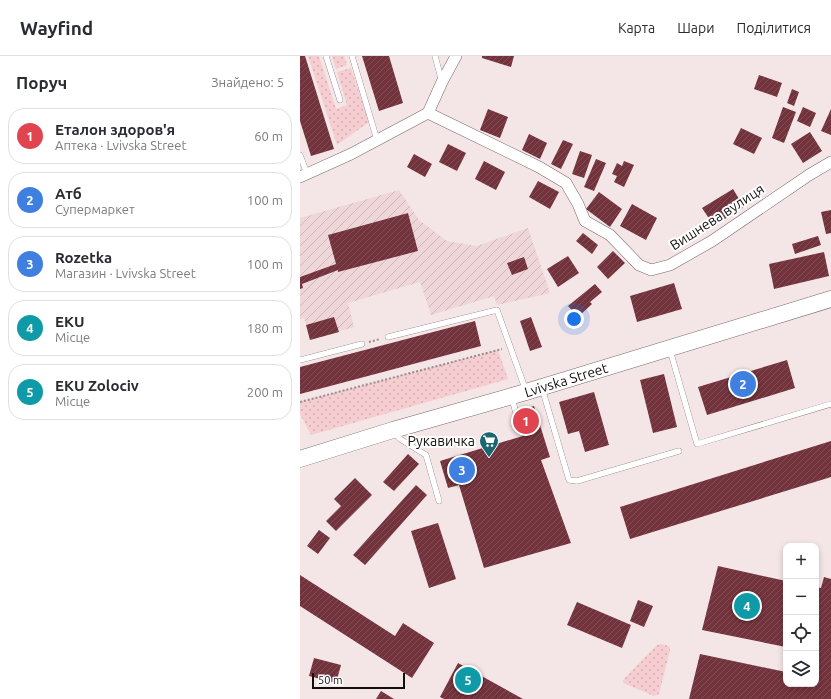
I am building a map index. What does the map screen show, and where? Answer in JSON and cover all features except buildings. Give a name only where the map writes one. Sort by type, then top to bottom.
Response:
[{"type":"main road","name":"Lvivska Street","points":[[300,459],[831,299]]},
{"type":"street","points":[[303,176],[351,154],[428,113],[456,56]]},
{"type":"street","name":"Вишнева вулиця","points":[[428,113],[539,167],[566,183],[578,204],[585,221],[610,236],[639,265],[651,270],[670,264],[712,241],[809,175],[831,162]]},
{"type":"lane","points":[[326,56],[340,100]]},
{"type":"lane","points":[[352,56],[377,140]]},
{"type":"lane","points":[[435,56],[442,82]]},
{"type":"lane","points":[[300,155],[303,176]]},
{"type":"lane","points":[[388,337],[497,310],[510,346],[519,394],[518,421]]},
{"type":"lane","points":[[300,360],[362,344]]},
{"type":"lane","points":[[670,348],[697,444],[831,404]]},
{"type":"lane","points":[[542,387],[569,480],[576,481],[679,451]]},
{"type":"lane","points":[[393,430],[400,439],[426,455],[439,501]]},
{"type":"path","points":[[362,344],[388,337]]},
{"type":"path","points":[[300,402],[510,346]]},
{"type":"shaded area","points":[[308,56],[319,56],[336,109],[347,105],[337,72],[351,68],[369,122],[337,145]]},
{"type":"shaded area","points":[[332,56],[344,56],[347,65],[336,69]]},
{"type":"shaded area","points":[[399,190],[419,220],[447,241],[477,246],[528,228],[550,293],[497,305],[494,296],[431,315],[420,282],[348,303],[354,327],[311,339],[304,318],[300,319],[300,218]]},
{"type":"shaded area","points":[[498,350],[508,379],[311,435],[300,414],[300,402]]},
{"type":"shaded area","points":[[661,644],[669,646],[670,650],[659,694],[654,696],[623,683],[623,680],[657,645]]},
{"type":"place","name":"Атб","points":[[743,384]]},
{"type":"place","name":"Еталон здоров'я","points":[[526,421]]},
{"type":"place","name":"Рукавичка","points":[[489,458]]},
{"type":"place","name":"Rozetka","points":[[462,470]]},
{"type":"place","name":"EKU","points":[[747,606]]},
{"type":"place","name":"EKU Zolociv","points":[[468,680]]}]
